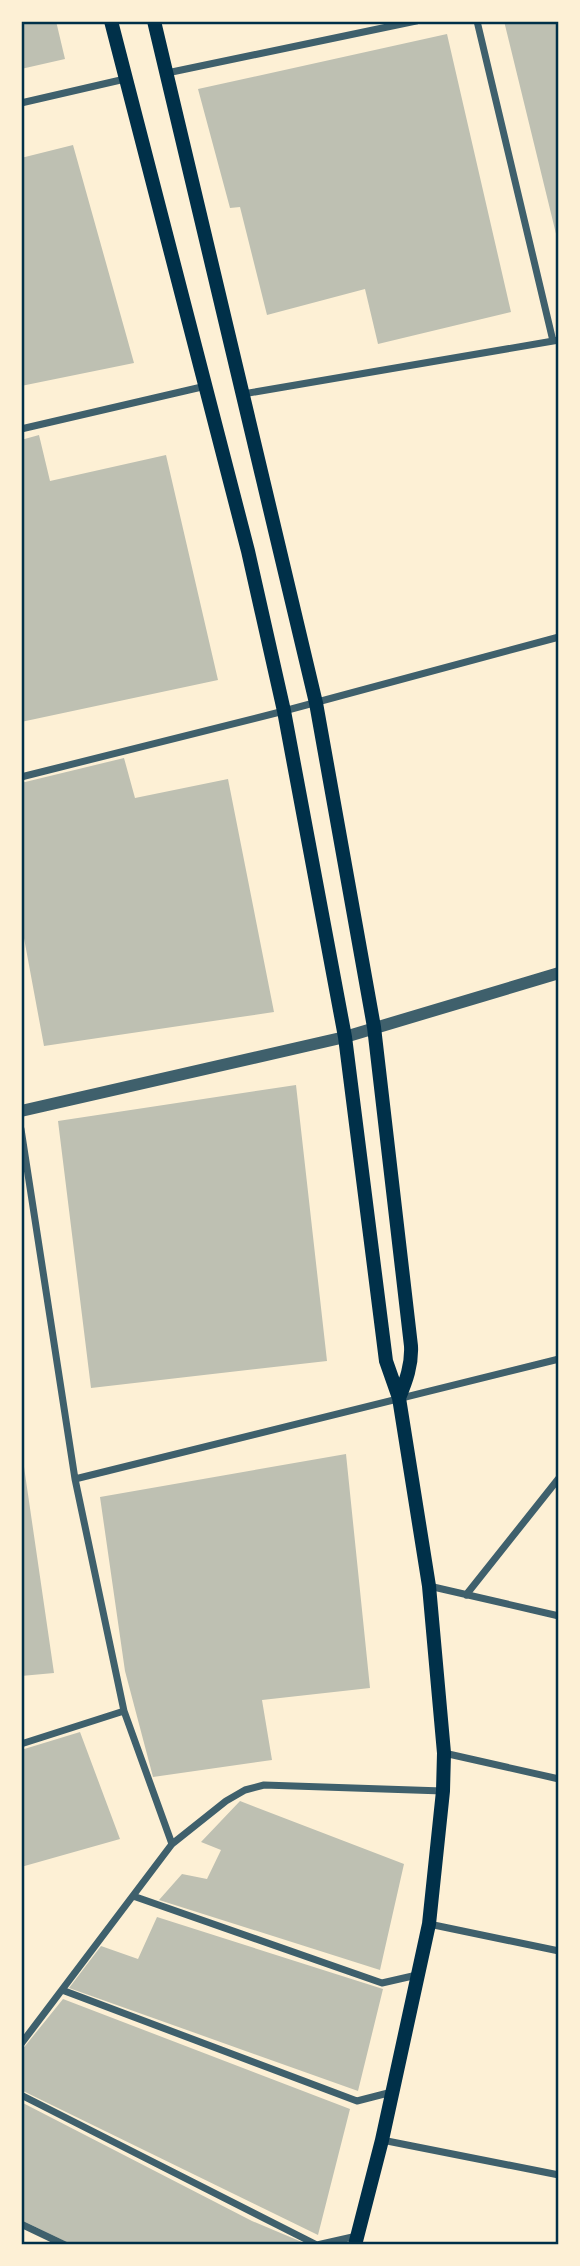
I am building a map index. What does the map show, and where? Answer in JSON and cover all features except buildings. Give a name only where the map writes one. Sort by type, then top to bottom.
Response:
[{"type":"main road","points":[[111,21],[248,551],[284,711],[345,1037],[386,1361],[399,1398],[429,1586],[444,1753],[443,1791],[429,1924],[382,2140],[356,2240]]},
{"type":"main road","points":[[154,21],[316,703],[374,1027],[412,1358],[399,1398]]},
{"type":"street","points":[[167,73],[416,21]]},
{"type":"street","points":[[243,394],[556,340],[477,21]]},
{"type":"street","points":[[21,103],[125,79]]},
{"type":"street","points":[[21,429],[206,386]]},
{"type":"street","points":[[21,777],[316,703],[559,637]]},
{"type":"street","points":[[21,1111],[345,1037],[559,973]]},
{"type":"street","points":[[21,1129],[75,1479],[124,1711],[172,1844]]},
{"type":"street","points":[[75,1479],[559,1359]]},
{"type":"street","points":[[466,1595],[559,1478]]},
{"type":"street","points":[[429,1586],[559,1616]]},
{"type":"street","points":[[21,1744],[124,1711]]},
{"type":"street","points":[[444,1753],[559,1779]]},
{"type":"street","points":[[21,2044],[172,1844],[226,1801],[245,1790],[264,1785],[443,1791]]},
{"type":"street","points":[[133,1896],[382,1983],[418,1975]]},
{"type":"street","points":[[429,1924],[559,1951]]},
{"type":"street","points":[[62,1990],[357,2101],[393,2092]]},
{"type":"street","points":[[21,2095],[317,2245],[356,2240]]},
{"type":"street","points":[[382,2140],[559,2175]]},
{"type":"street","points":[[21,2224],[65,2245]]}]
